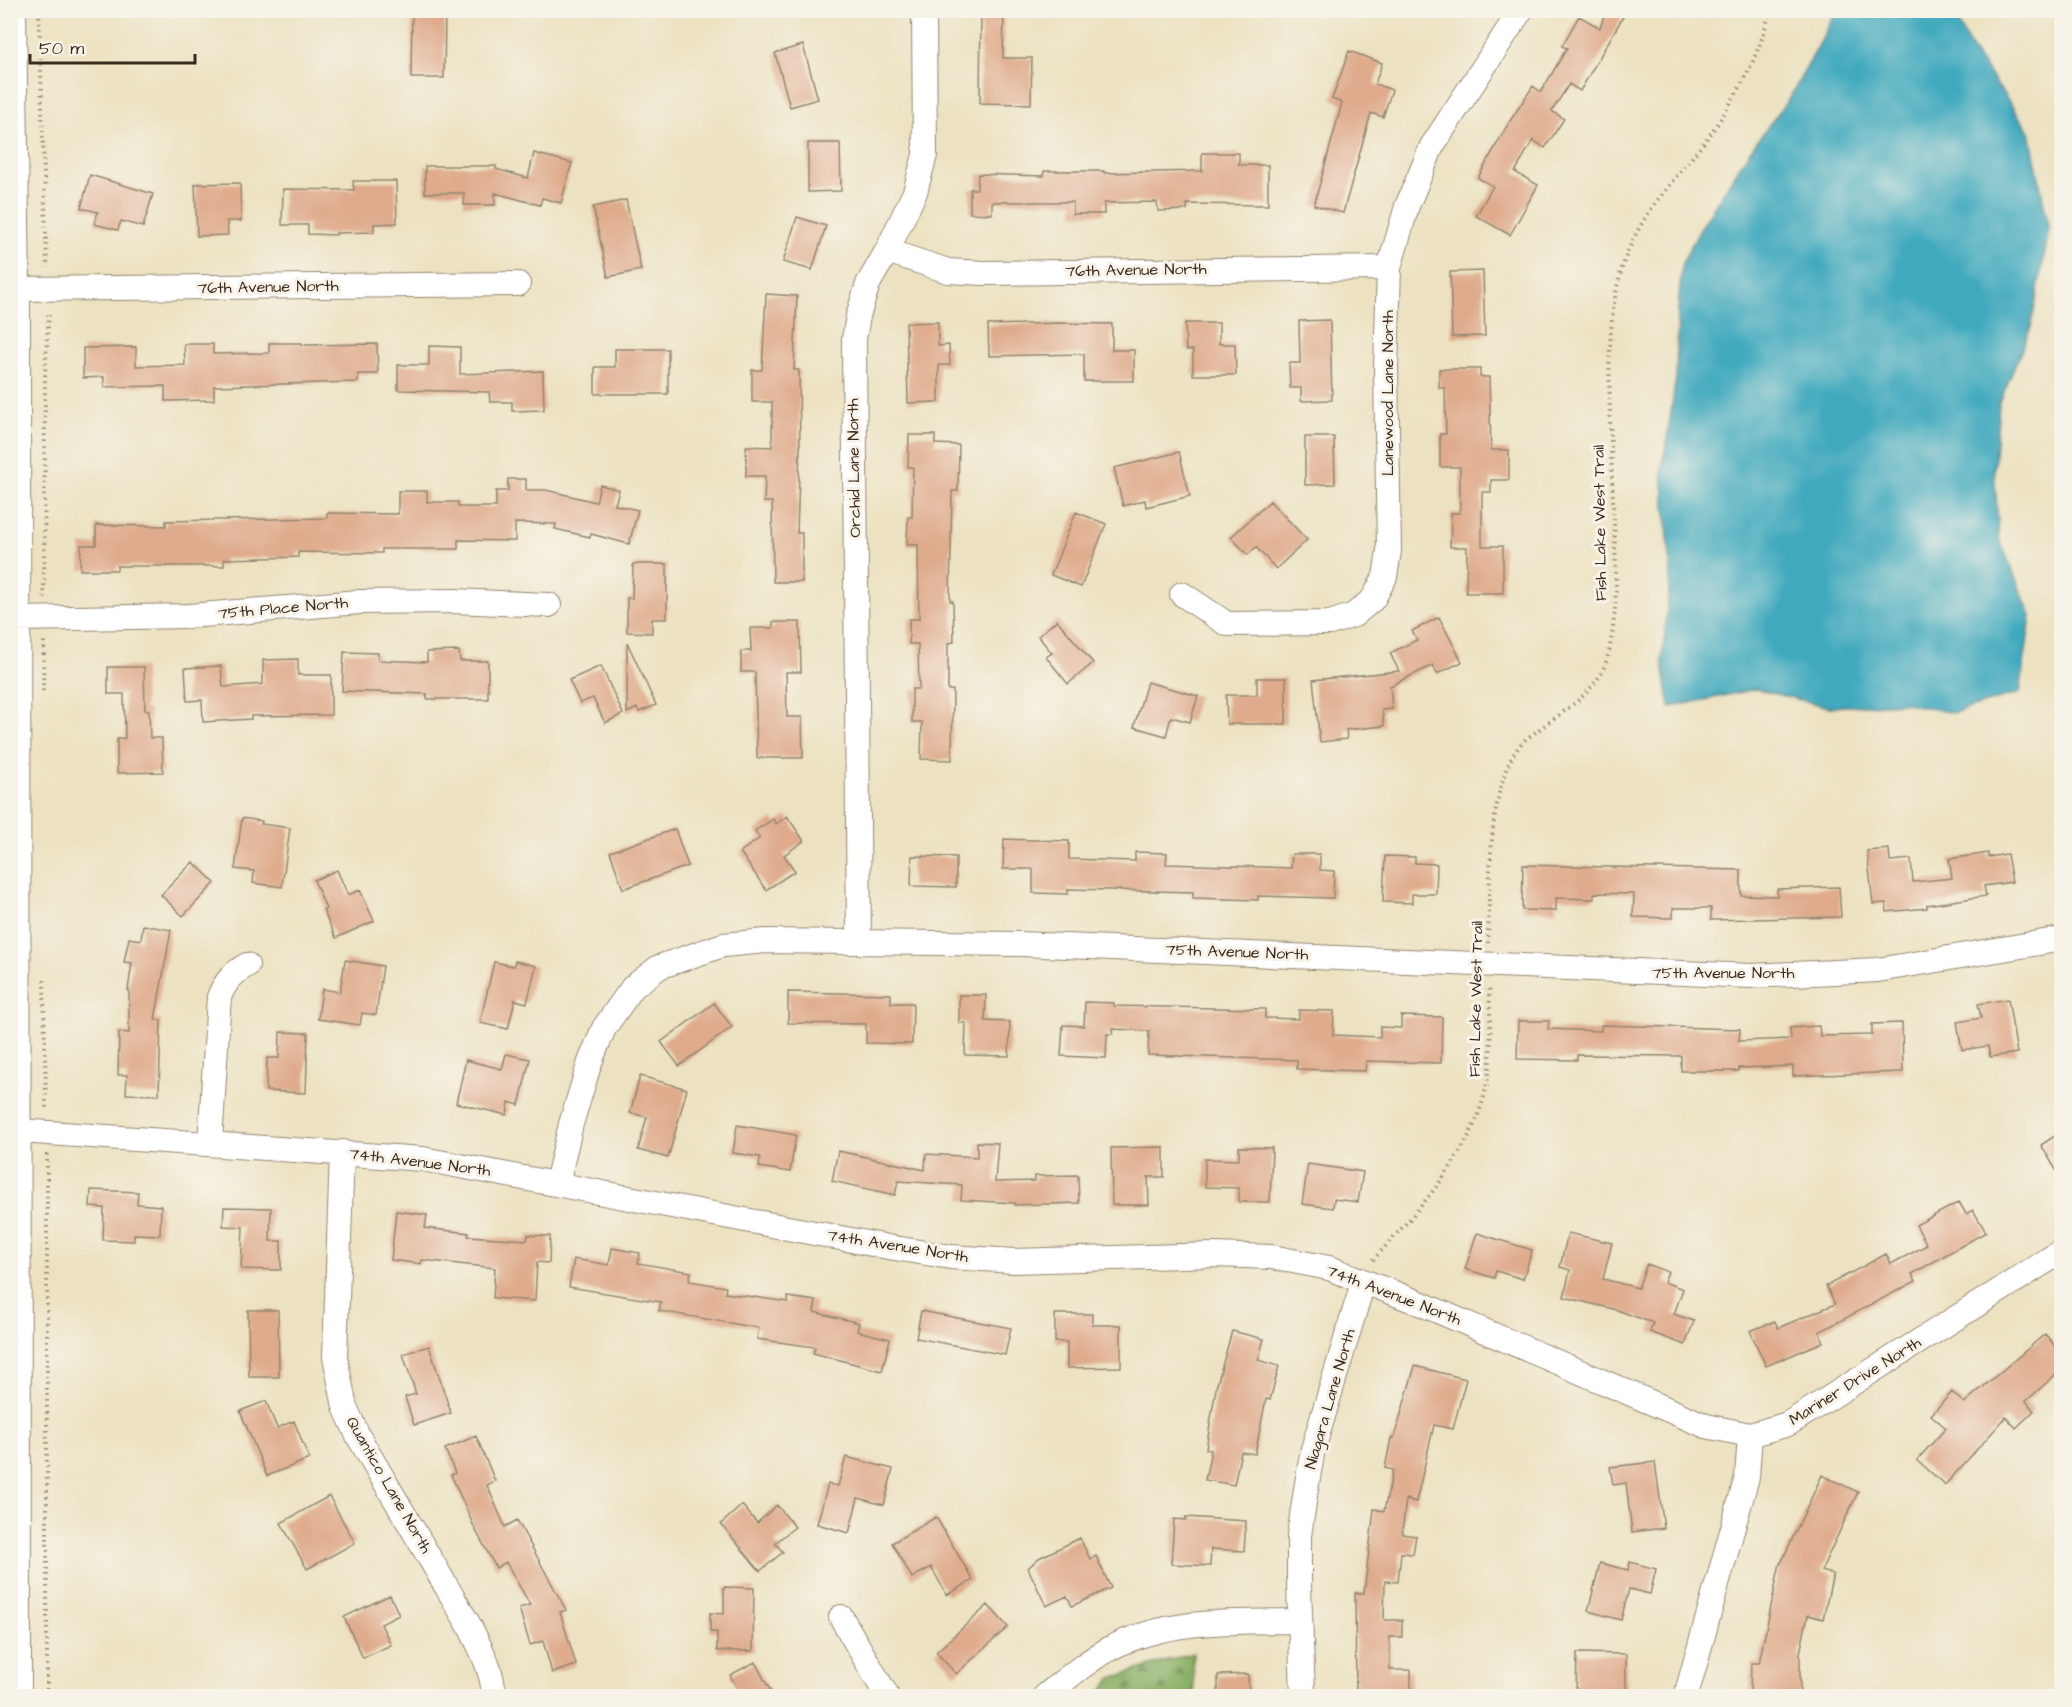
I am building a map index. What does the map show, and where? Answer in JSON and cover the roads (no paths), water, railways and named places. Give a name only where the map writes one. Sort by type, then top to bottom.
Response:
[{"type":"street","points":[[14,10],[18,290],[15,880],[20,1131],[15,1222],[15,1393],[19,1696]]},
{"type":"street","name":"Orchid Lane North","points":[[859,941],[854,339],[868,284],[887,251],[915,192],[925,155],[924,10]]},
{"type":"street","name":"Lanewood Lane North","points":[[1182,594],[1227,624],[1330,623],[1354,615],[1373,599],[1385,577],[1389,551],[1386,369],[1389,268],[1407,206],[1432,146],[1521,10]]},
{"type":"street","name":"76th Avenue North","points":[[887,251],[948,271],[984,273],[1389,268]]},
{"type":"street","name":"76th Avenue North","points":[[18,290],[518,284]]},
{"type":"street","name":"75th Place North","points":[[15,609],[44,619],[189,616],[359,602],[454,601],[549,605]]},
{"type":"street","name":"75th Avenue North","points":[[557,1183],[571,1124],[590,1062],[604,1028],[633,987],[659,968],[723,945],[766,941],[1020,944],[1751,976],[1878,970],[2061,939]]},
{"type":"street","points":[[210,1143],[219,997],[225,983],[235,972],[247,965]]},
{"type":"street","name":"74th Avenue North","points":[[20,1131],[423,1159],[951,1257],[1014,1261],[1214,1255],[1272,1257],[1329,1268],[1417,1302],[1706,1426],[1750,1435]]},
{"type":"street","name":"Quantico Lane North","points":[[342,1152],[334,1357],[345,1407],[358,1436],[470,1625],[483,1653],[494,1696]]},
{"type":"street","name":"Mariner Drive North","points":[[1750,1435],[1788,1424],[2061,1251]]},
{"type":"street","name":"Niagara Lane North","points":[[1303,1696],[1299,1536],[1313,1449],[1363,1283]]},
{"type":"street","points":[[1686,1696],[1747,1477],[1750,1435]]},
{"type":"street","points":[[841,1617],[887,1696]]},
{"type":"street","points":[[1045,1696],[1090,1660],[1113,1647],[1156,1632],[1200,1624],[1300,1621]]},
{"type":"water","points":[[1835,11],[1952,11],[1971,48],[2030,132],[2049,230],[2031,327],[1999,404],[1994,468],[1999,538],[2031,616],[2020,693],[1953,713],[1905,703],[1829,707],[1756,689],[1670,707],[1662,660],[1671,570],[1662,472],[1676,377],[1682,263],[1702,226],[1749,152],[1790,97]]}]
